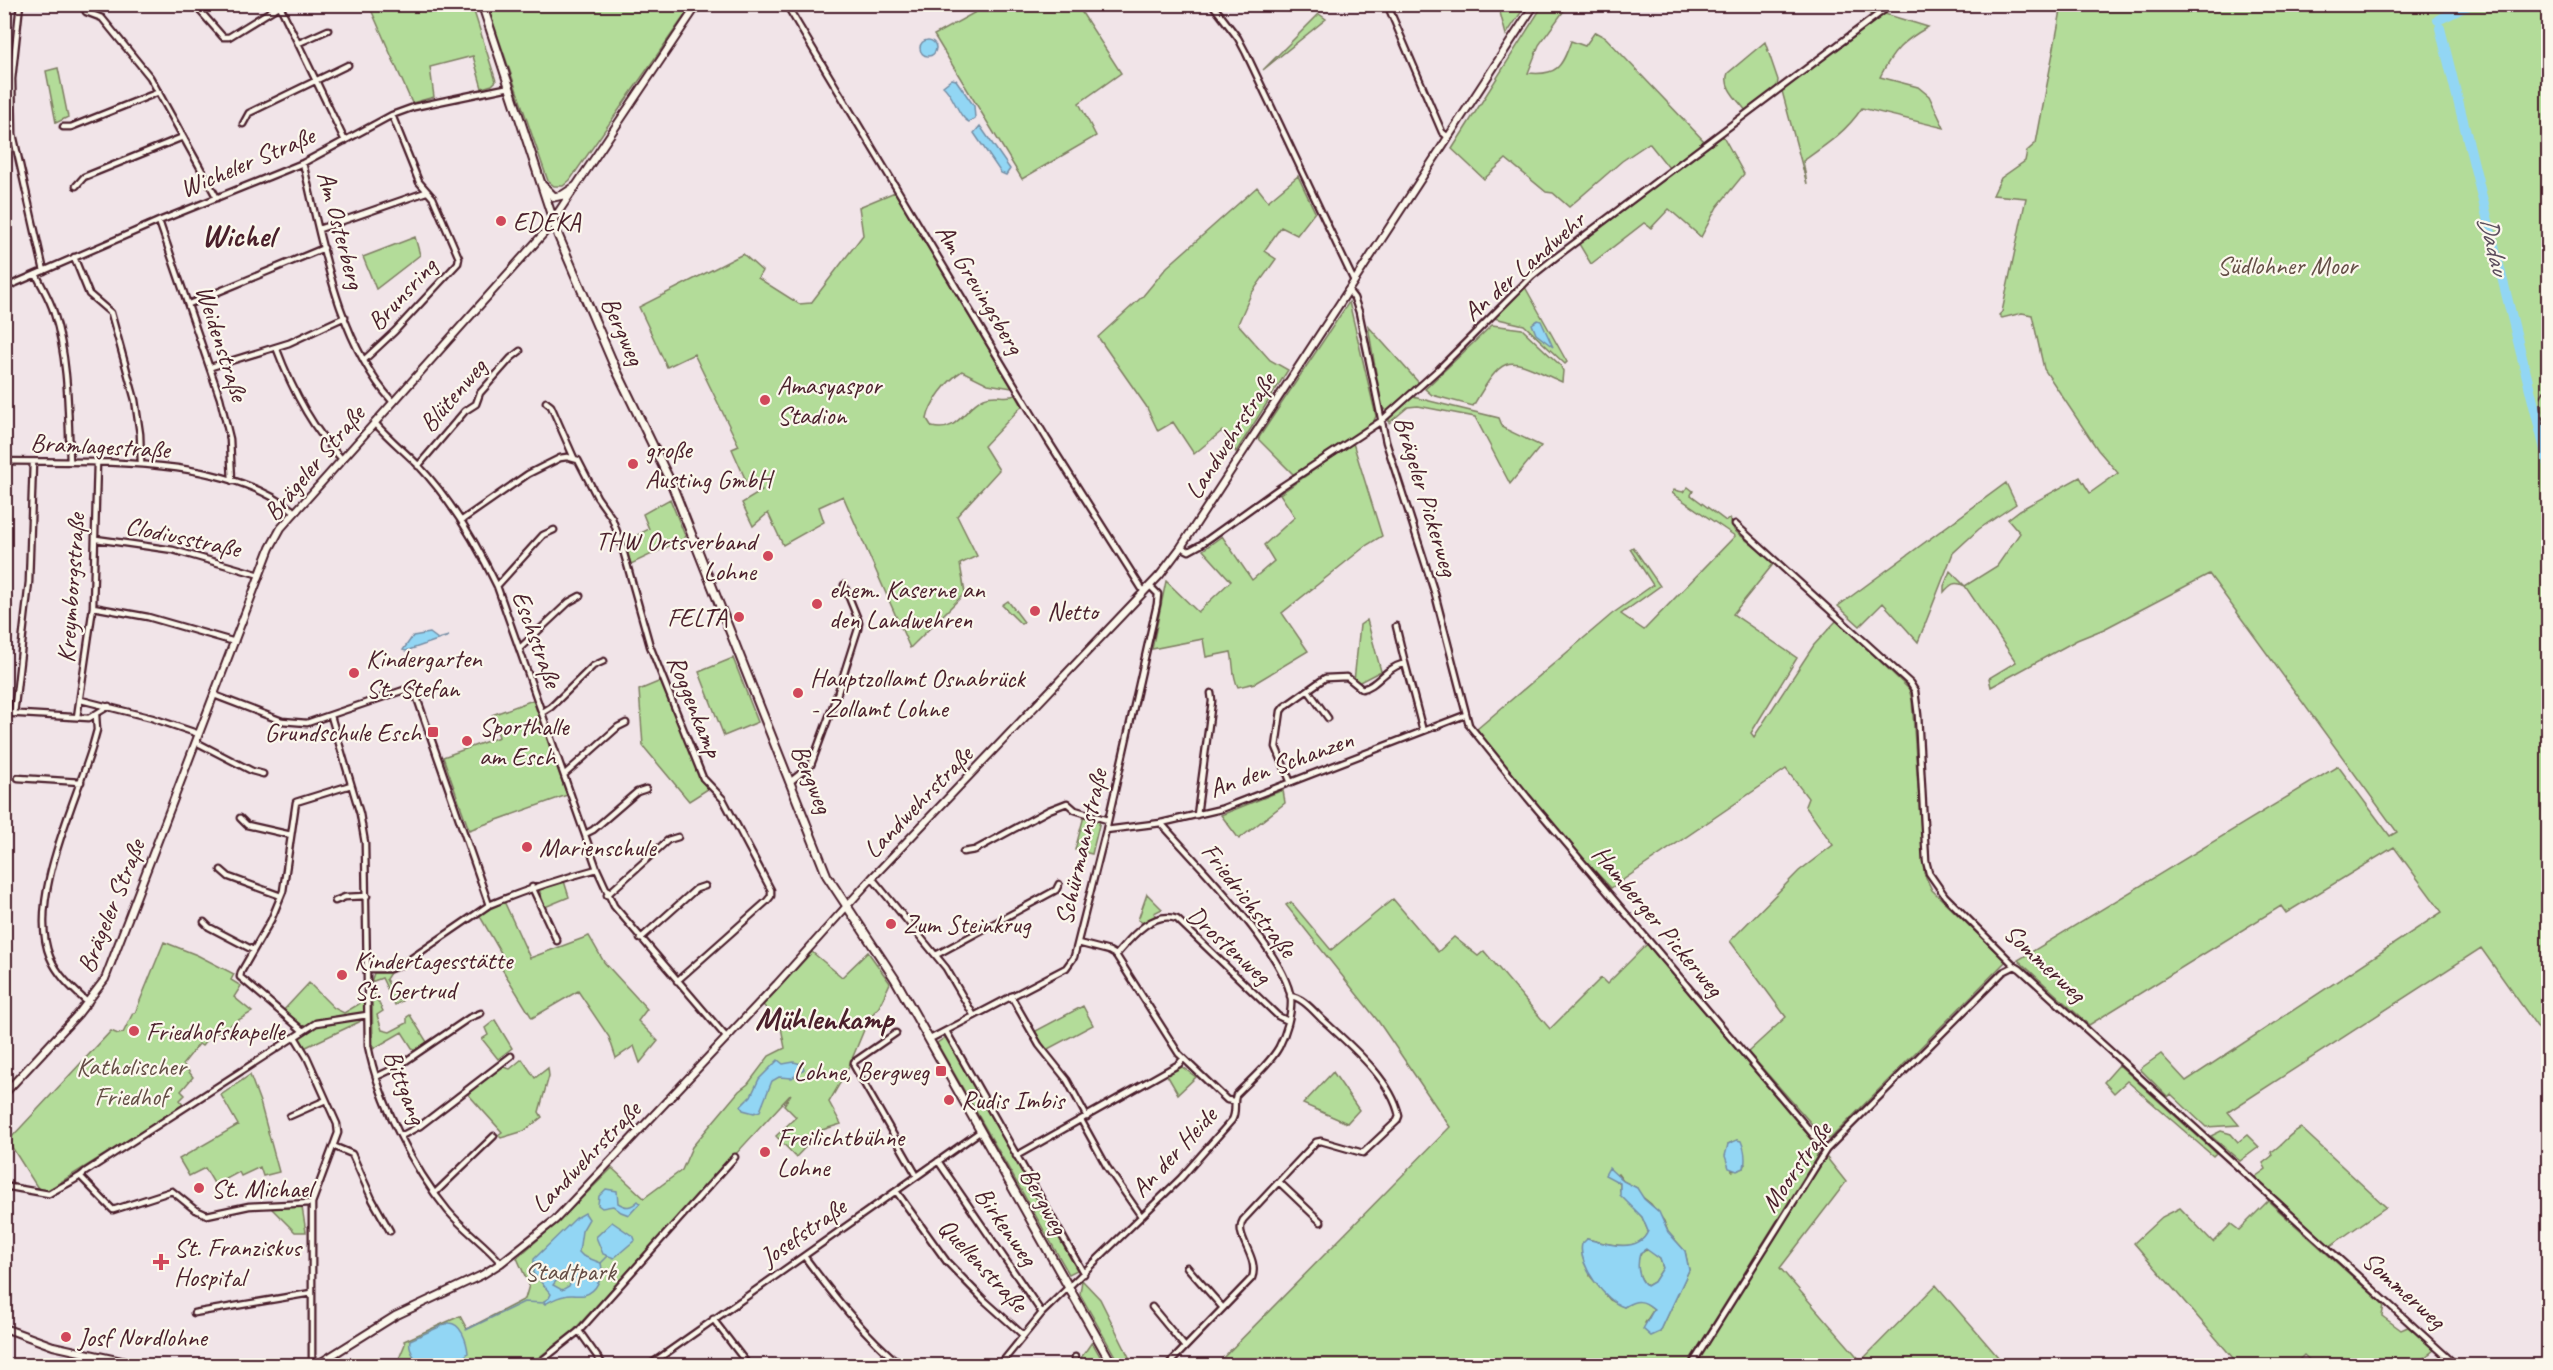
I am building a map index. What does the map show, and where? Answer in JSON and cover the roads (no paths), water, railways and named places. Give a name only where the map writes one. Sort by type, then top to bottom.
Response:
[{"type":"main road","name":"Bergweg","points":[[482,4],[553,221],[610,355],[672,485],[827,876],[885,961],[1113,1365]]},
{"type":"main road","points":[[539,182],[554,197],[563,195],[575,187]]},
{"type":"street","points":[[21,4],[12,79],[13,134],[44,271]]},
{"type":"street","points":[[83,4],[86,12],[102,18],[150,77],[217,198]]},
{"type":"street","points":[[194,4],[223,37],[229,37],[279,5],[345,141]]},
{"type":"street","name":"Brägeler Straße","points":[[4,1094],[88,1003],[99,989],[108,971],[270,548],[281,528],[294,510],[392,401],[513,270],[553,221],[698,4]]},
{"type":"street","name":"Am Grevingsberg","points":[[786,4],[1047,439],[1144,592]]},
{"type":"street","points":[[1212,4],[1238,38],[1246,53],[1354,281]]},
{"type":"street","points":[[1387,4],[1442,132],[1448,137]]},
{"type":"street","name":"Landwehrstraße","points":[[314,1365],[395,1316],[482,1275],[501,1263],[569,1206],[727,1038],[872,878],[1150,586],[1181,547],[1535,4]]},
{"type":"street","name":"An der Landwehr","points":[[1181,547],[1189,551],[1200,545],[1281,487],[1381,421],[1439,369],[1532,276],[1556,256],[1892,4]]},
{"type":"street","points":[[299,43],[328,30]]},
{"type":"street","points":[[243,124],[249,113],[348,65]]},
{"type":"street","name":"Wicheler Straße","points":[[4,288],[159,220],[303,163],[392,115],[414,107],[510,87]]},
{"type":"street","points":[[63,127],[71,128],[159,92]]},
{"type":"street","points":[[320,229],[426,192],[419,182],[392,115]]},
{"type":"street","points":[[76,186],[84,177],[183,136]]},
{"type":"street","name":"Am Osterberg","points":[[303,163],[324,248],[345,317],[371,374],[392,401]]},
{"type":"street","name":"Brunsring","points":[[364,360],[395,331],[458,263],[459,258],[433,198],[426,192]]},
{"type":"street","name":"Weidenstraße","points":[[159,220],[211,367],[230,439],[232,481]]},
{"type":"street","points":[[189,304],[324,248]]},
{"type":"street","points":[[74,257],[89,294],[111,313],[135,400],[141,463]]},
{"type":"street","points":[[36,274],[54,311],[61,342],[67,385],[70,462]]},
{"type":"street","name":"Brägeler Pickerweg","points":[[1348,290],[1359,312],[1381,421],[1435,594],[1465,715]]},
{"type":"street","points":[[211,367],[276,348],[345,317]]},
{"type":"street","points":[[276,348],[306,411],[327,443],[341,458]]},
{"type":"street","name":"Blütenweg","points":[[418,465],[465,411],[476,404],[480,393],[520,351]]},
{"type":"street","name":"Roggenkamp","points":[[546,402],[551,406],[574,458],[580,464],[597,497],[612,518],[650,646],[703,778],[723,799],[771,890],[771,896],[767,901],[677,981]]},
{"type":"street","name":"Eschstraße","points":[[374,422],[418,465],[462,520],[497,586],[607,895],[640,939],[727,1038]]},
{"type":"street","points":[[462,520],[528,474],[560,458],[574,458]]},
{"type":"street","name":"Bramlagestraße","points":[[4,461],[141,463],[232,481],[272,496],[294,510]]},
{"type":"street","points":[[14,714],[29,582],[33,462]]},
{"type":"street","name":"Kreymborgstraße","points":[[77,717],[93,608],[97,462]]},
{"type":"street","name":"Sommerweg","points":[[1735,524],[1791,576],[1839,616],[1911,685],[1917,697],[1926,861],[1929,873],[1945,896],[2015,966],[2457,1365]]},
{"type":"street","points":[[497,586],[543,535],[554,530]]},
{"type":"street","name":"Clodiusstraße","points":[[96,539],[173,550],[261,575]]},
{"type":"street","points":[[790,782],[811,765],[858,629],[859,622],[844,585]]},
{"type":"street","name":"Schürmannstraße","points":[[930,1039],[1066,968],[1074,957],[1106,830],[1157,604],[1158,594],[1150,586]]},
{"type":"street","points":[[520,648],[569,602],[580,596]]},
{"type":"street","points":[[93,608],[148,617],[235,642]]},
{"type":"street","points":[[1396,626],[1423,731]]},
{"type":"street","points":[[543,712],[593,666],[604,661]]},
{"type":"street","points":[[1291,783],[1276,747],[1281,711],[1288,703],[1325,678],[1334,676],[1347,677],[1362,689],[1368,688],[1387,671],[1405,663]]},
{"type":"street","points":[[214,695],[282,721],[307,723],[404,690],[412,691],[420,707],[489,905]]},
{"type":"street","points":[[1308,690],[1328,718]]},
{"type":"street","points":[[1197,815],[1212,701],[1211,693]]},
{"type":"street","points":[[81,700],[109,706],[199,734]]},
{"type":"street","points":[[4,713],[89,718],[109,706]]},
{"type":"street","points":[[88,1003],[69,986],[57,970],[45,940],[44,922],[46,893],[54,861],[97,730],[96,715]]},
{"type":"street","name":"An den Schanzen","points":[[1106,830],[1161,823],[1221,810],[1465,715]]},
{"type":"street","name":"Hamberger Pickerweg","points":[[1465,715],[1469,725],[1483,744],[1826,1150]]},
{"type":"street","name":"Bittgang","points":[[331,716],[365,843],[368,1046],[376,1077],[401,1136],[435,1193],[449,1213],[501,1263]]},
{"type":"street","points":[[565,774],[618,727],[626,723]]},
{"type":"street","points":[[196,742],[263,774]]},
{"type":"street","points":[[18,778],[81,782]]},
{"type":"street","points":[[303,1031],[240,977],[281,896],[288,867],[296,802],[351,785]]},
{"type":"street","points":[[585,834],[593,830],[637,792],[646,789]]},
{"type":"street","points":[[963,852],[975,850],[1048,810],[1067,803],[1075,810],[1107,820]]},
{"type":"street","points":[[240,818],[247,825],[291,835]]},
{"type":"street","name":"Friedrichstraße","points":[[1161,823],[1268,949],[1284,976],[1290,996],[1296,996],[1308,1006],[1371,1066],[1398,1110],[1397,1121],[1363,1154],[1321,1141],[1316,1142],[1279,1182]]},
{"type":"street","points":[[607,895],[668,840],[678,837]]},
{"type":"street","points":[[368,969],[390,969],[403,964],[489,905],[532,887],[597,869]]},
{"type":"street","points":[[221,870],[229,877],[281,896]]},
{"type":"street","points":[[872,878],[949,972],[974,1016]]},
{"type":"street","points":[[936,955],[1056,890],[1059,884]]},
{"type":"street","points":[[640,939],[696,889],[705,886]]},
{"type":"street","points":[[532,887],[558,941]]},
{"type":"street","points":[[335,901],[345,897],[367,896]]},
{"type":"street","name":"Drostenweg","points":[[1116,955],[1139,929],[1164,918],[1177,920],[1288,1022]]},
{"type":"street","points":[[204,922],[208,927],[253,950]]},
{"type":"street","points":[[1078,943],[1116,955],[1183,1059],[1227,1100],[1234,1101]]},
{"type":"street","name":"Moorstraße","points":[[1693,1365],[1826,1150],[2003,972],[2015,966]]},
{"type":"street","points":[[1011,996],[1039,1045],[1067,1080],[1087,1117]]},
{"type":"street","name":"An der Heide","points":[[999,1365],[1042,1313],[1181,1178],[1232,1120],[1235,1114],[1236,1095],[1278,1048],[1288,1022],[1291,1008],[1290,996]]},
{"type":"street","points":[[376,1077],[397,1066],[469,1018],[481,1013]]},
{"type":"street","points":[[4,1186],[18,1186],[44,1194],[81,1177],[85,1172],[303,1031],[323,1021],[367,1016]]},
{"type":"street","points":[[946,1030],[1084,1274]]},
{"type":"street","points":[[896,1033],[854,1062],[854,1066],[916,1176]]},
{"type":"street","points":[[295,1037],[337,1124],[338,1133],[312,1203],[311,1293],[314,1365]]},
{"type":"street","points":[[401,1136],[420,1126],[511,1056]]},
{"type":"street","points":[[1017,1156],[1179,1064],[1183,1059]]},
{"type":"street","points":[[290,1116],[326,1100]]},
{"type":"street","points":[[1081,1120],[1107,1167],[1141,1216]]},
{"type":"street","name":"Josefstraße","points":[[648,1365],[981,1131]]},
{"type":"street","points":[[435,1193],[494,1136]]},
{"type":"street","points":[[333,1146],[352,1154],[390,1231]]},
{"type":"street","points":[[535,1365],[579,1331],[735,1157]]},
{"type":"street","name":"Birkenweg","points":[[938,1161],[1042,1313]]},
{"type":"street","points":[[81,1177],[113,1210],[172,1191],[194,1209],[207,1215],[249,1206],[312,1203]]},
{"type":"street","points":[[1167,1365],[1252,1278],[1255,1270],[1240,1225],[1279,1182],[1321,1222]]},
{"type":"street","name":"Quellenstraße","points":[[896,1191],[947,1262],[971,1289],[1023,1335]]},
{"type":"street","points":[[804,1256],[827,1288],[875,1340],[902,1365]]},
{"type":"street","points":[[1187,1267],[1223,1308]]},
{"type":"street","points":[[194,1313],[311,1293]]},
{"type":"street","points":[[1152,1307],[1185,1347]]},
{"type":"street","points":[[713,1319],[749,1365]]},
{"type":"street","points":[[4,1328],[53,1346],[119,1364],[144,1365]]},
{"type":"street","points":[[579,1331],[604,1365]]},
{"type":"street","points":[[1073,1365],[1075,1357]]},
{"type":"water","points":[[925,40],[931,40],[936,48],[934,54],[925,56],[920,51],[920,45]]},
{"type":"water","points":[[952,79],[956,80],[974,106],[975,118],[969,122],[962,116],[943,86]]},
{"type":"water","points":[[980,126],[1010,169],[1006,175],[1001,173],[974,133]]},
{"type":"water","points":[[1538,320],[1541,321],[1553,347],[1536,334],[1532,324]]},
{"type":"water","points":[[430,633],[438,639],[449,636],[406,651],[403,650],[413,636]]},
{"type":"water","points":[[778,1060],[783,1064],[794,1062],[801,1064],[804,1069],[792,1078],[779,1077],[772,1081],[760,1111],[754,1113],[743,1110],[741,1106],[751,1096],[759,1079]]},
{"type":"water","points":[[1737,1140],[1741,1141],[1745,1158],[1744,1168],[1737,1171],[1729,1168],[1725,1156],[1728,1144]]},
{"type":"water","points":[[1609,1168],[1623,1181],[1637,1188],[1644,1199],[1659,1212],[1668,1232],[1685,1251],[1689,1270],[1660,1332],[1651,1336],[1643,1329],[1654,1309],[1646,1303],[1639,1302],[1624,1307],[1617,1304],[1601,1290],[1584,1262],[1582,1244],[1587,1239],[1612,1245],[1630,1245],[1644,1238],[1648,1231],[1642,1217],[1620,1195],[1620,1183],[1605,1175]],"holes":[[[1646,1249],[1660,1259],[1663,1268],[1654,1282],[1647,1286],[1641,1279],[1639,1271],[1640,1253]]]},
{"type":"water","points":[[606,1189],[617,1191],[618,1203],[624,1206],[631,1206],[638,1201],[640,1203],[629,1215],[613,1206],[602,1208],[598,1205],[599,1196]]},
{"type":"water","points":[[585,1213],[589,1219],[582,1231],[579,1252],[601,1263],[600,1278],[596,1287],[589,1293],[561,1297],[545,1304],[544,1301],[551,1294],[533,1273],[534,1259],[576,1218]],"holes":[[[565,1276],[571,1281],[569,1286],[562,1290],[553,1285]]]},
{"type":"water","points":[[612,1222],[635,1240],[614,1258],[603,1254],[596,1237]]},
{"type":"water","points":[[448,1323],[460,1329],[465,1338],[468,1353],[457,1365],[421,1365],[414,1357],[410,1340]]},
{"type":"water","points":[[60,1356],[103,1361],[108,1365],[65,1359],[47,1365]]},
{"type":"waterway","name":"Dadau","points":[[2438,20],[2471,4]]},
{"type":"waterway","name":"Dadau","points":[[2440,28],[2548,462]]},
{"type":"waterway","points":[[601,1263],[608,1256]]},
{"type":"waterway","points":[[466,1330],[524,1302],[545,1303]]},
{"type":"railway","points":[[2544,425],[2540,400],[2548,386]]},
{"type":"place","name":"EDEKA","points":[[501,221]]},
{"type":"place","name":"Amasyaspor Stadion","points":[[765,400]]},
{"type":"place","name":"große Austing GmbH","points":[[633,464]]},
{"type":"place","name":"THW Ortsverband Lohne","points":[[768,556]]},
{"type":"place","name":"ehem. Kaserne an den Landwehren","points":[[817,604]]},
{"type":"place","name":"Netto","points":[[1035,611]]},
{"type":"place","name":"FELTA","points":[[739,617]]},
{"type":"place","name":"Kindergarten St. Stefan","points":[[354,673]]},
{"type":"place","name":"Hauptzollamt Osnabrück - Zollamt Lohne","points":[[798,693]]},
{"type":"place","name":"Grundschule Esch","points":[[433,732]]},
{"type":"place","name":"Sporthalle am Esch","points":[[467,741]]},
{"type":"place","name":"Marienschule","points":[[527,847]]},
{"type":"place","name":"Zum Steinkrug","points":[[891,924]]},
{"type":"place","name":"Kindertagesstätte St. Gertrud","points":[[342,975]]},
{"type":"place","name":"Friedhofskapelle","points":[[134,1031]]},
{"type":"place","name":"Lohne, Bergweg","points":[[941,1071]]},
{"type":"place","name":"Rudis Imbis","points":[[949,1100]]},
{"type":"place","name":"Freilichtbühne Lohne","points":[[765,1152]]},
{"type":"place","name":"St. Michael","points":[[199,1188]]},
{"type":"place","name":"St. Franziskus Hospital","points":[[161,1262]]},
{"type":"place","name":"Josf Nordlohne","points":[[66,1337]]},
{"type":"district","name":"Wichel","points":[[238,235]]},
{"type":"district","name":"Mühlenkamp","points":[[824,1018]]},
{"type":"park label","name":"Südlohner Moor","points":[[2287,265]]},
{"type":"park label","name":"Katholischer Friedhof","points":[[131,1081]]},
{"type":"park label","name":"Stadtpark","points":[[570,1271]]}]
